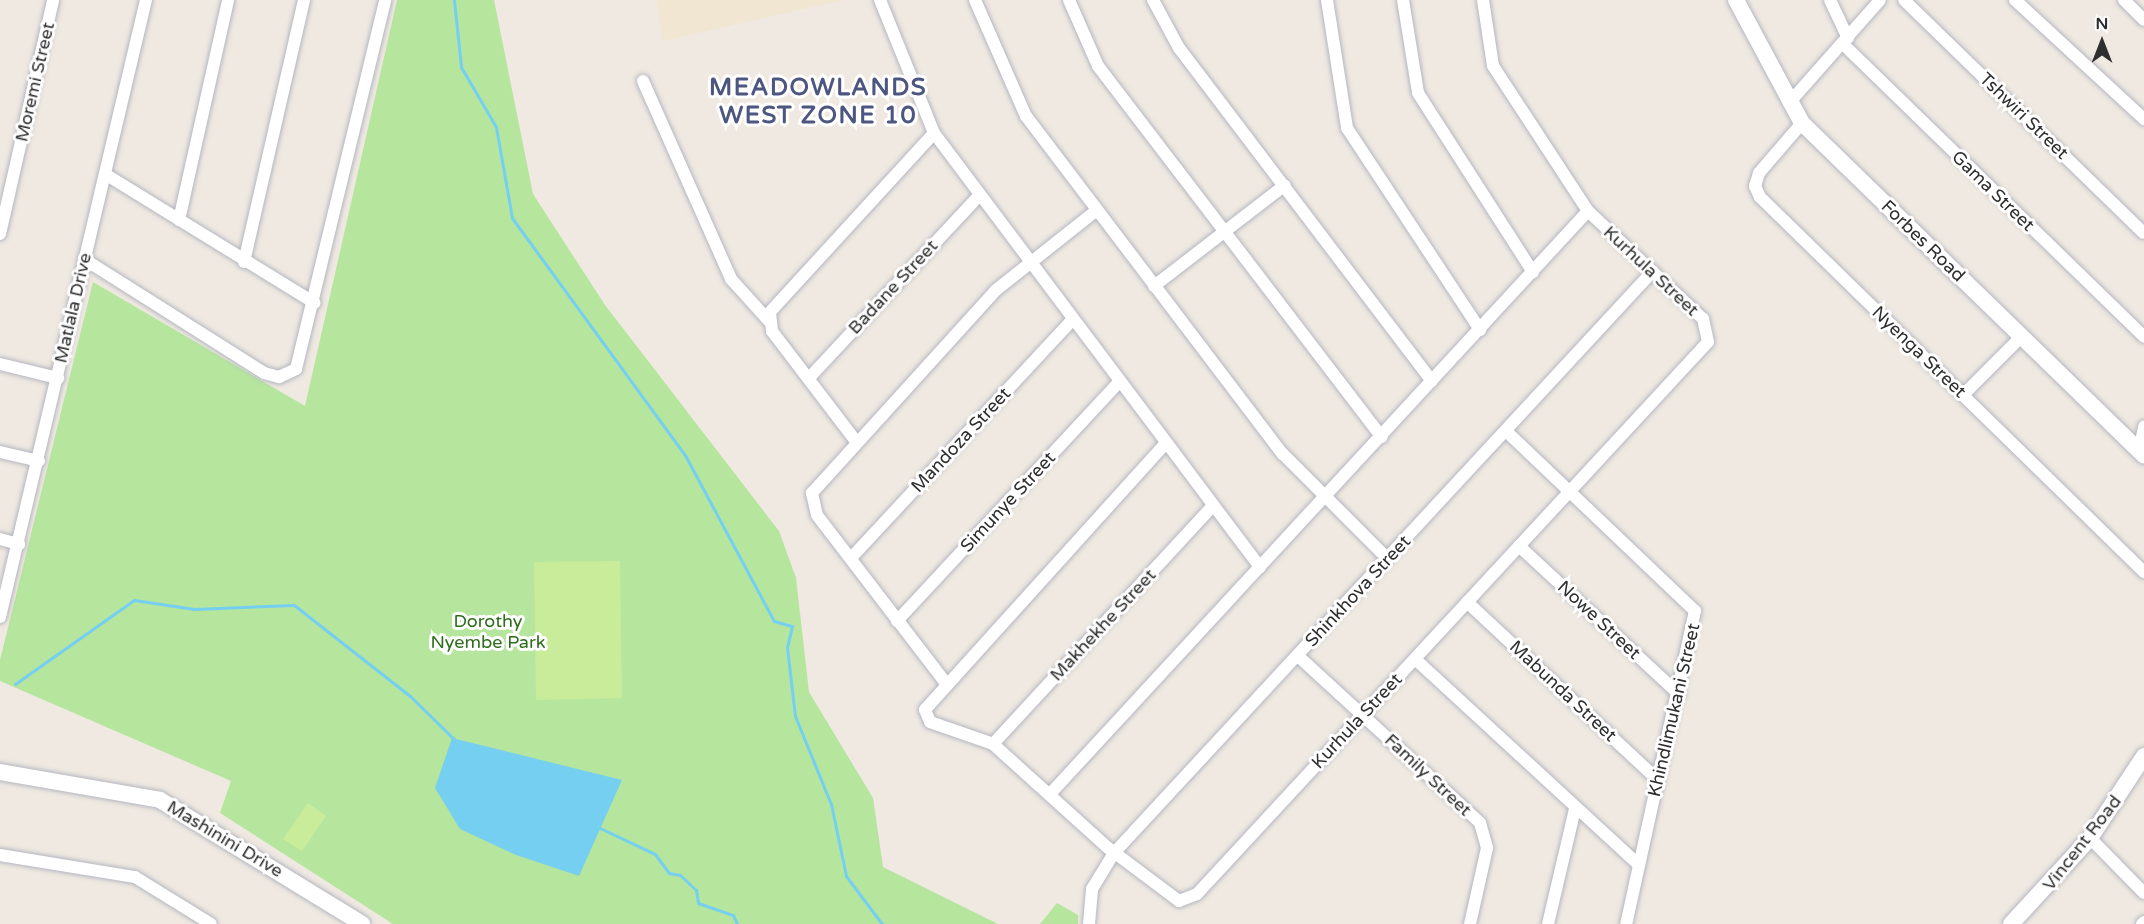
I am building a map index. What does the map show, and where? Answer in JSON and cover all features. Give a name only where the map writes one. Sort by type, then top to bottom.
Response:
[{"type":"street","name":"Moremi Street","points":[[0,234],[53,0]]},
{"type":"street","name":"Matlala Drive","points":[[0,616],[39,461],[84,259],[146,0]]},
{"type":"street","points":[[179,220],[228,0]]},
{"type":"street","points":[[244,262],[304,0]]},
{"type":"street","points":[[84,259],[271,377],[287,375],[301,363],[385,0]]},
{"type":"street","points":[[880,0],[934,133],[978,197],[1071,321],[1260,567]]},
{"type":"street","points":[[975,0],[1018,102],[1097,210],[1323,500],[1388,559]]},
{"type":"street","points":[[1069,0],[1098,66],[1223,233],[1382,437]]},
{"type":"street","points":[[1153,0],[1179,48],[1432,381]]},
{"type":"street","points":[[1327,0],[1347,128],[1480,330]]},
{"type":"street","points":[[1403,0],[1418,93],[1533,272]]},
{"type":"street","name":"Kurhula Street","points":[[1165,444],[926,704],[927,719],[993,744],[1114,853],[1173,898],[1192,897],[1708,342],[1703,319],[1588,211],[1493,66],[1483,0]]},
{"type":"street","name":"Forbes Road","points":[[1736,0],[1789,103],[1802,123],[2141,454]]},
{"type":"street","name":"Gama Street","points":[[1830,0],[1845,41],[2144,338]]},
{"type":"street","points":[[1789,103],[1880,0]]},
{"type":"street","name":"Tshwiri Street","points":[[1904,0],[2144,233]]},
{"type":"street","points":[[2124,0],[2144,20]]},
{"type":"street","points":[[2022,2],[2144,119]]},
{"type":"street","points":[[643,81],[731,279],[770,321],[855,440]]},
{"type":"street","name":"Nyenga Street","points":[[1802,123],[1760,173],[1756,191],[2144,572]]},
{"type":"street","points":[[770,321],[778,300],[934,133]]},
{"type":"street","points":[[105,174],[244,262],[315,303]]},
{"type":"street","points":[[1154,286],[1285,185]]},
{"type":"street","name":"Badane Street","points":[[809,378],[978,197]]},
{"type":"street","points":[[945,682],[897,621],[811,499],[815,487],[855,440],[1027,262],[1097,210]]},
{"type":"street","points":[[1050,794],[1382,437],[1588,211]]},
{"type":"street","name":"Shinkhova Street","points":[[1089,924],[1092,889],[1114,853],[1653,271]]},
{"type":"street","name":"Mandoza Street","points":[[851,558],[1071,321]]},
{"type":"street","points":[[1964,395],[2021,337]]},
{"type":"street","points":[[0,364],[58,378]]},
{"type":"street","name":"Simunye Street","points":[[897,621],[1119,383]]},
{"type":"street","points":[[2141,454],[2144,427]]},
{"type":"street","name":"Khindlimukani Street","points":[[1506,431],[1693,605],[1679,694],[1626,924]]},
{"type":"street","points":[[0,452],[39,461]]},
{"type":"street","name":"Makhekhe Street","points":[[993,744],[1212,507]]},
{"type":"street","points":[[0,539],[19,544]]},
{"type":"street","name":"Nowe Street","points":[[1519,546],[1679,694]]},
{"type":"street","name":"Mabunda Street","points":[[1467,602],[1658,780]]},
{"type":"street","name":"Family Street","points":[[1298,656],[1486,832],[1470,924]]},
{"type":"street","points":[[1415,659],[1575,809],[1639,865]]},
{"type":"street","name":"Vincent Road","points":[[2011,924],[2090,838],[2144,756]]},
{"type":"street","name":"Mashinini Drive","points":[[2,772],[160,800],[362,924]]},
{"type":"street","points":[[1548,924],[1575,809]]},
{"type":"street","points":[[2090,838],[2144,893]]},
{"type":"street","points":[[0,855],[135,877],[211,924]]},
{"type":"shaded area","points":[[656,0],[844,0],[663,41]]},
{"type":"green space","name":"Dorothy Nyembe Park","points":[[397,0],[494,0],[533,194],[605,305],[779,531],[796,578],[809,692],[873,798],[883,867],[998,924],[393,924],[220,813],[231,781],[0,681],[0,660],[93,282],[305,406]]},
{"type":"green space","points":[[620,561],[622,698],[536,700],[534,562]]},
{"type":"green space","points":[[308,803],[326,816],[302,851],[283,839]]},
{"type":"green space","points":[[1057,903],[1078,915],[1078,924],[1040,924]]},
{"type":"water","points":[[452,738],[622,780],[579,876],[516,855],[460,829],[435,788]]},
{"type":"waterway","points":[[454,0],[461,67],[496,127],[512,218],[686,457],[774,621],[792,626],[787,647],[795,716],[831,804],[846,876],[882,924]]},
{"type":"waterway","points":[[15,684],[134,600],[194,609],[294,605],[410,696],[455,740]]},
{"type":"waterway","points":[[600,828],[655,854],[669,873],[680,875],[696,890],[698,903],[733,915],[737,924]]},
{"type":"district","name":"MEADOWLANDS WEST ZONE 10","points":[[818,102]]}]
